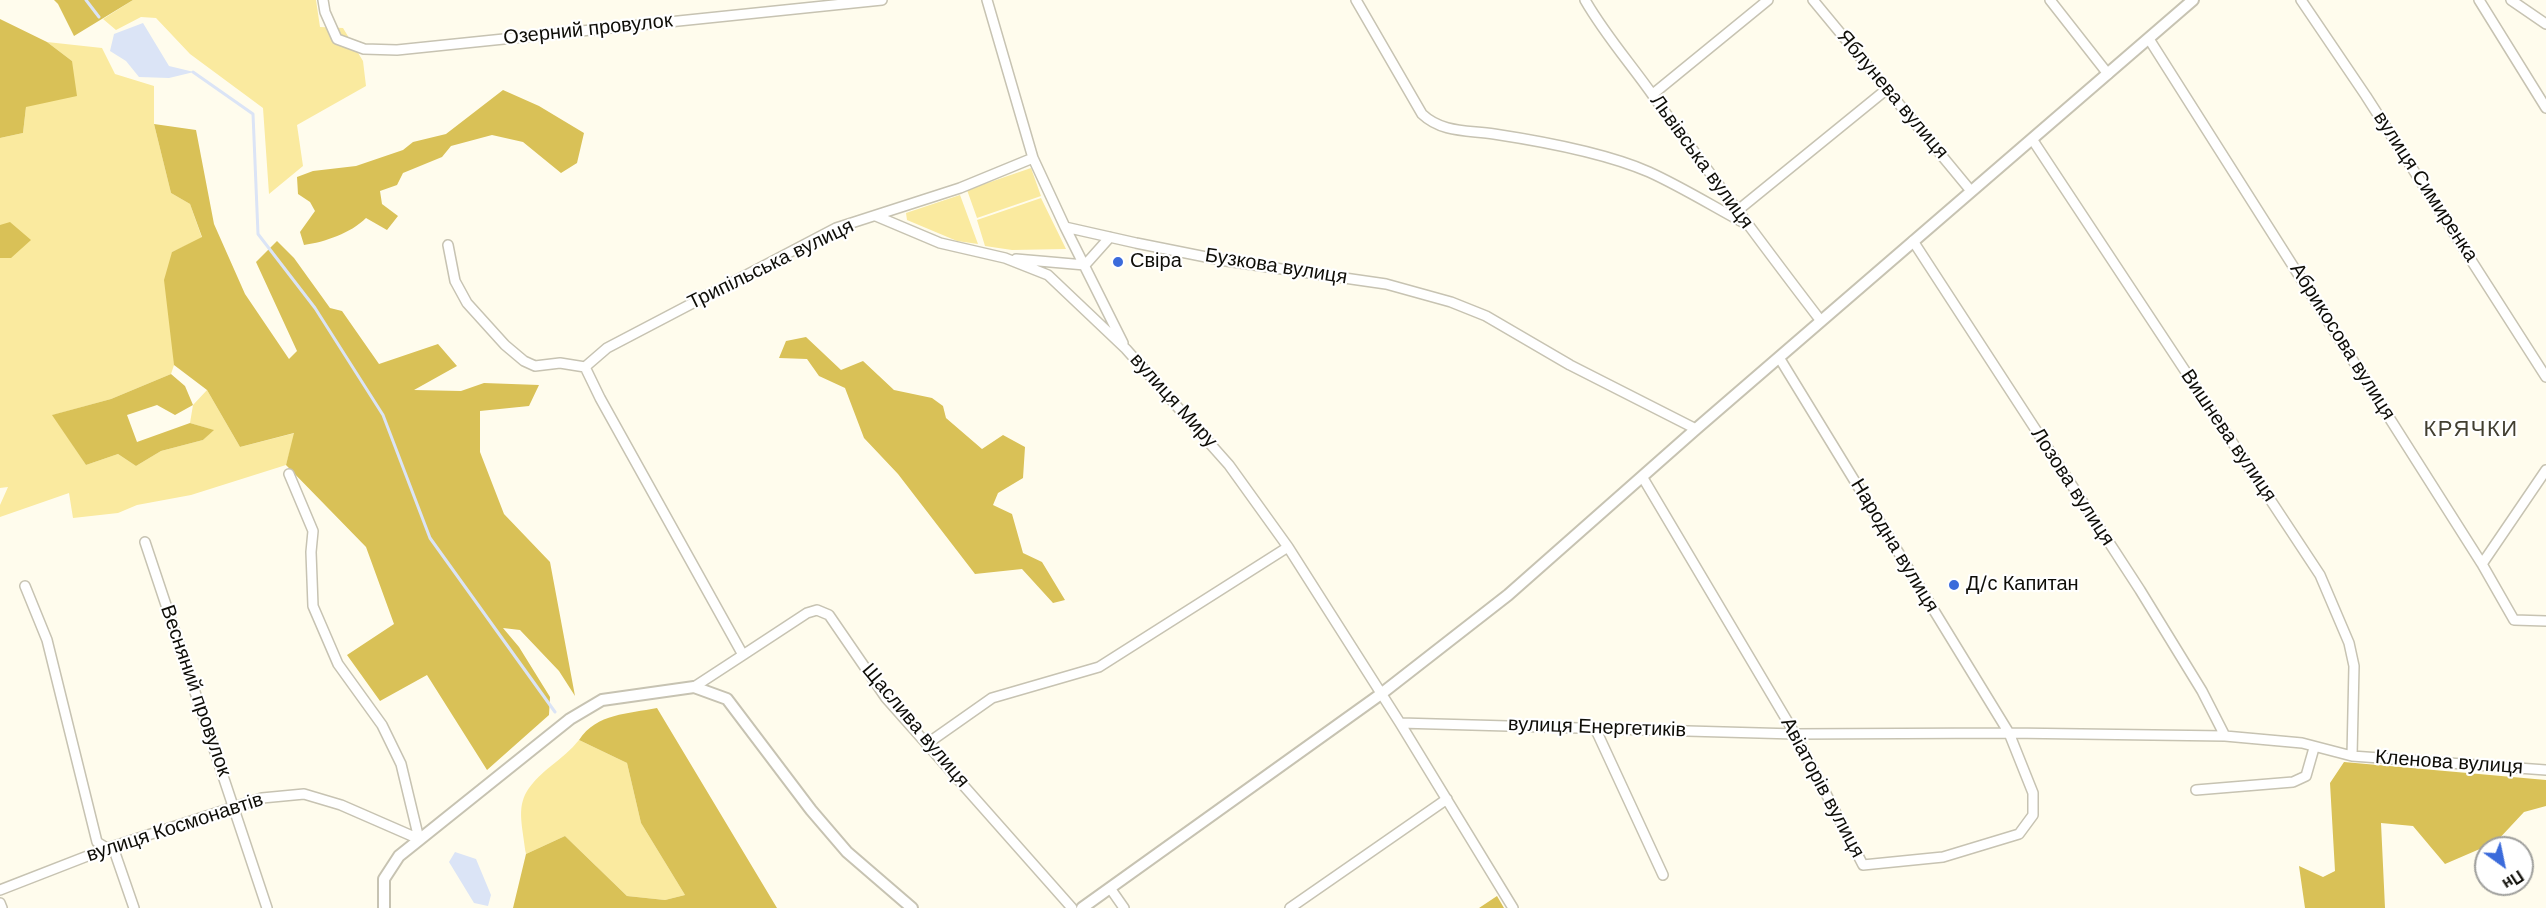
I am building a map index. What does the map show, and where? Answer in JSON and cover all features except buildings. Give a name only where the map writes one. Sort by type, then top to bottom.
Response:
[{"type":"street","name":"Озерний провулок","points":[[323,0],[324,12],[337,39],[364,49],[397,50],[882,0]]},
{"type":"street","points":[[987,0],[1033,158],[1126,349]]},
{"type":"street","points":[[1356,0],[1422,114],[1431,123],[1443,128],[1495,134],[1590,154],[1649,172],[1746,224]]},
{"type":"street","name":"Львівська вулиця","points":[[1585,0],[1600,27],[1653,94],[1746,224],[1821,321]]},
{"type":"street","points":[[1653,94],[1768,0]]},
{"type":"street","name":"Яблунева вулиця","points":[[1813,0],[1971,191]]},
{"type":"street","points":[[2050,0],[2108,74]]},
{"type":"street","points":[[1082,908],[1381,694],[1508,595],[1696,429],[2193,0]]},
{"type":"street","name":"вулиця Симиренка","points":[[2301,0],[2366,96],[2546,377]]},
{"type":"street","points":[[2479,0],[2546,108]]},
{"type":"street","points":[[2511,0],[2546,24]]},
{"type":"street","name":"Абрикосова вулиця","points":[[2149,39],[2482,564],[2514,620],[2546,621]]},
{"type":"street","points":[[1737,211],[1887,89]]},
{"type":"street","name":"Вишнева вулиця","points":[[2032,140],[2320,575],[2349,643],[2354,666],[2352,756]]},
{"type":"street","name":"Трипільська вулиця","points":[[585,367],[607,348],[836,228],[960,188],[1033,158]]},
{"type":"street","name":"вулиця Миру","points":[[876,216],[940,243],[1005,258],[1048,274],[1126,349],[1229,465],[1287,547],[1400,723],[1513,908]]},
{"type":"street","name":"Бузкова вулиця","points":[[1065,227],[1226,261],[1386,284],[1450,302],[1486,316],[1570,365],[1696,429]]},
{"type":"street","points":[[1084,265],[1110,237]]},
{"type":"street","name":"Лозова вулиця","points":[[1913,241],[2139,590],[2202,691],[2225,736]]},
{"type":"street","points":[[448,245],[455,281],[466,303],[505,345],[524,361],[535,366],[560,363],[585,367],[743,655]]},
{"type":"street","points":[[1005,258],[1084,265]]},
{"type":"street","name":"Народна вулиця","points":[[1779,359],[2008,733]]},
{"type":"street","points":[[2482,564],[2546,470]]},
{"type":"street","points":[[289,474],[313,531],[311,552],[313,606],[338,664],[382,725],[401,764],[419,839]]},
{"type":"street","name":"Авіаторів вулиця","points":[[1643,478],[1795,734],[1863,865],[1943,857],[2019,834],[2033,815],[2033,793],[2008,733]]},
{"type":"street","name":"Весняний провулок","points":[[145,542],[267,908]]},
{"type":"street","points":[[928,743],[992,698],[1099,667],[1287,547]]},
{"type":"street","points":[[25,586],[47,640],[97,842],[115,853],[134,908]]},
{"type":"street","name":"Щаслива вулиця","points":[[384,908],[384,879],[399,856],[570,719],[602,700],[694,687],[807,614],[817,610],[829,615],[886,698],[1072,908]]},
{"type":"street","name":"Щаслива вулиця","points":[[694,687],[727,699],[811,810],[847,852],[912,908]]},
{"type":"street","name":"вулиця Енергетиків","points":[[1400,723],[1795,734],[2008,733]]},
{"type":"street","points":[[1595,728],[1663,875]]},
{"type":"street","name":"Кленова вулиця","points":[[2008,733],[2225,736],[2302,743],[2314,748],[2352,756],[2546,770]]},
{"type":"street","points":[[2196,790],[2294,782],[2307,776],[2314,748]]},
{"type":"street","name":"вулиця Космонавтів","points":[[0,890],[108,848],[262,798],[304,794],[341,805],[419,839]]},
{"type":"street","points":[[1290,908],[1447,799]]},
{"type":"street","points":[[1110,888],[1124,908]]},
{"type":"street","points":[[0,903],[2,908]]},
{"type":"shaded area","points":[[54,0],[133,0],[74,36]]},
{"type":"shaded area","points":[[133,0],[316,0],[320,27],[343,28],[363,61],[366,86],[297,125],[303,166],[269,194],[263,108],[190,54],[156,18],[141,17],[116,30],[103,19]]},
{"type":"shaded area","points":[[0,19],[47,42],[72,61],[77,96],[26,107],[23,133],[0,138]]},
{"type":"shaded area","points":[[47,42],[102,48],[115,74],[154,86],[154,124],[171,193],[190,204],[202,238],[172,252],[174,365],[171,374],[111,399],[53,415],[86,465],[118,454],[136,466],[161,451],[203,440],[213,430],[190,423],[193,405],[207,390],[240,447],[295,433],[286,465],[191,495],[137,505],[118,513],[73,518],[69,493],[0,517],[0,505],[8,487],[0,488],[0,138],[23,133],[26,107],[72,61]]},
{"type":"shaded area","points":[[503,90],[539,106],[584,133],[577,163],[561,173],[523,142],[492,135],[451,146],[442,157],[403,173],[397,185],[380,191],[382,204],[398,216],[387,230],[366,218],[337,236],[304,245],[300,232],[315,211],[310,202],[298,194],[297,177],[313,171],[356,166],[403,150],[413,142],[446,134]]},
{"type":"shaded area","points":[[154,124],[196,130],[214,224],[245,294],[289,359],[297,351],[256,262],[277,241],[294,258],[330,308],[342,311],[379,364],[438,344],[457,366],[414,390],[461,391],[484,383],[539,385],[529,406],[480,411],[480,452],[504,514],[550,562],[575,696],[559,671],[520,630],[503,628],[519,647],[550,697],[549,715],[487,770],[427,675],[380,701],[347,655],[394,624],[366,547],[286,465],[294,433],[240,447],[207,390],[174,365],[164,280],[172,252],[202,237],[190,204],[171,193]]},
{"type":"shaded area","points":[[1031,168],[1041,196],[977,218],[967,190]]},
{"type":"shaded area","points":[[960,195],[978,244],[957,241],[907,220],[906,213]]},
{"type":"shaded area","points":[[1041,198],[1066,249],[1012,250],[985,246],[977,220]]},
{"type":"shaded area","points":[[10,222],[31,240],[11,258],[0,258],[0,225]]},
{"type":"shaded area","points":[[806,337],[841,370],[863,361],[894,390],[932,398],[943,406],[946,418],[982,449],[1003,435],[1025,447],[1023,478],[998,493],[993,505],[1012,514],[1023,553],[1042,562],[1065,600],[1053,603],[1022,569],[975,574],[898,474],[864,438],[845,388],[819,376],[807,359],[779,358],[786,341]]},
{"type":"shaded area","points":[[171,374],[185,386],[193,405],[175,415],[157,405],[127,415],[137,442],[190,423],[214,430],[203,440],[161,451],[136,466],[118,454],[86,465],[52,415],[111,399]]},
{"type":"shaded area","points":[[657,708],[777,908],[513,908],[526,854],[565,836],[627,896],[665,900],[685,895],[641,823],[627,763],[579,740],[586,731],[604,720]]},
{"type":"shaded area","points":[[579,740],[627,763],[641,823],[685,895],[665,900],[627,896],[565,836],[526,854],[521,815],[525,796],[530,786]]},
{"type":"shaded area","points":[[2344,762],[2546,780],[2546,806],[2524,812],[2502,836],[2474,836],[2474,851],[2445,864],[2413,826],[2381,823],[2385,908],[2305,908],[2299,866],[2323,877],[2335,871],[2330,783]]},
{"type":"shaded area","points":[[1497,896],[1504,908],[1479,908]]},
{"type":"water","points":[[143,23],[169,66],[194,72],[169,78],[139,77],[126,61],[110,51],[114,34]]},
{"type":"water","points":[[455,852],[476,859],[491,895],[488,906],[474,903],[449,862]]},
{"type":"waterway","points":[[86,0],[99,17]]},
{"type":"waterway","points":[[193,72],[253,114],[258,234],[315,308],[383,415],[430,538],[555,712]]},
{"type":"place","name":"Свіра","points":[[1118,262]]},
{"type":"place","name":"Д/с Капитан","points":[[1954,585]]},
{"type":"district","name":"КРЯЧКИ","points":[[2471,430]]}]
